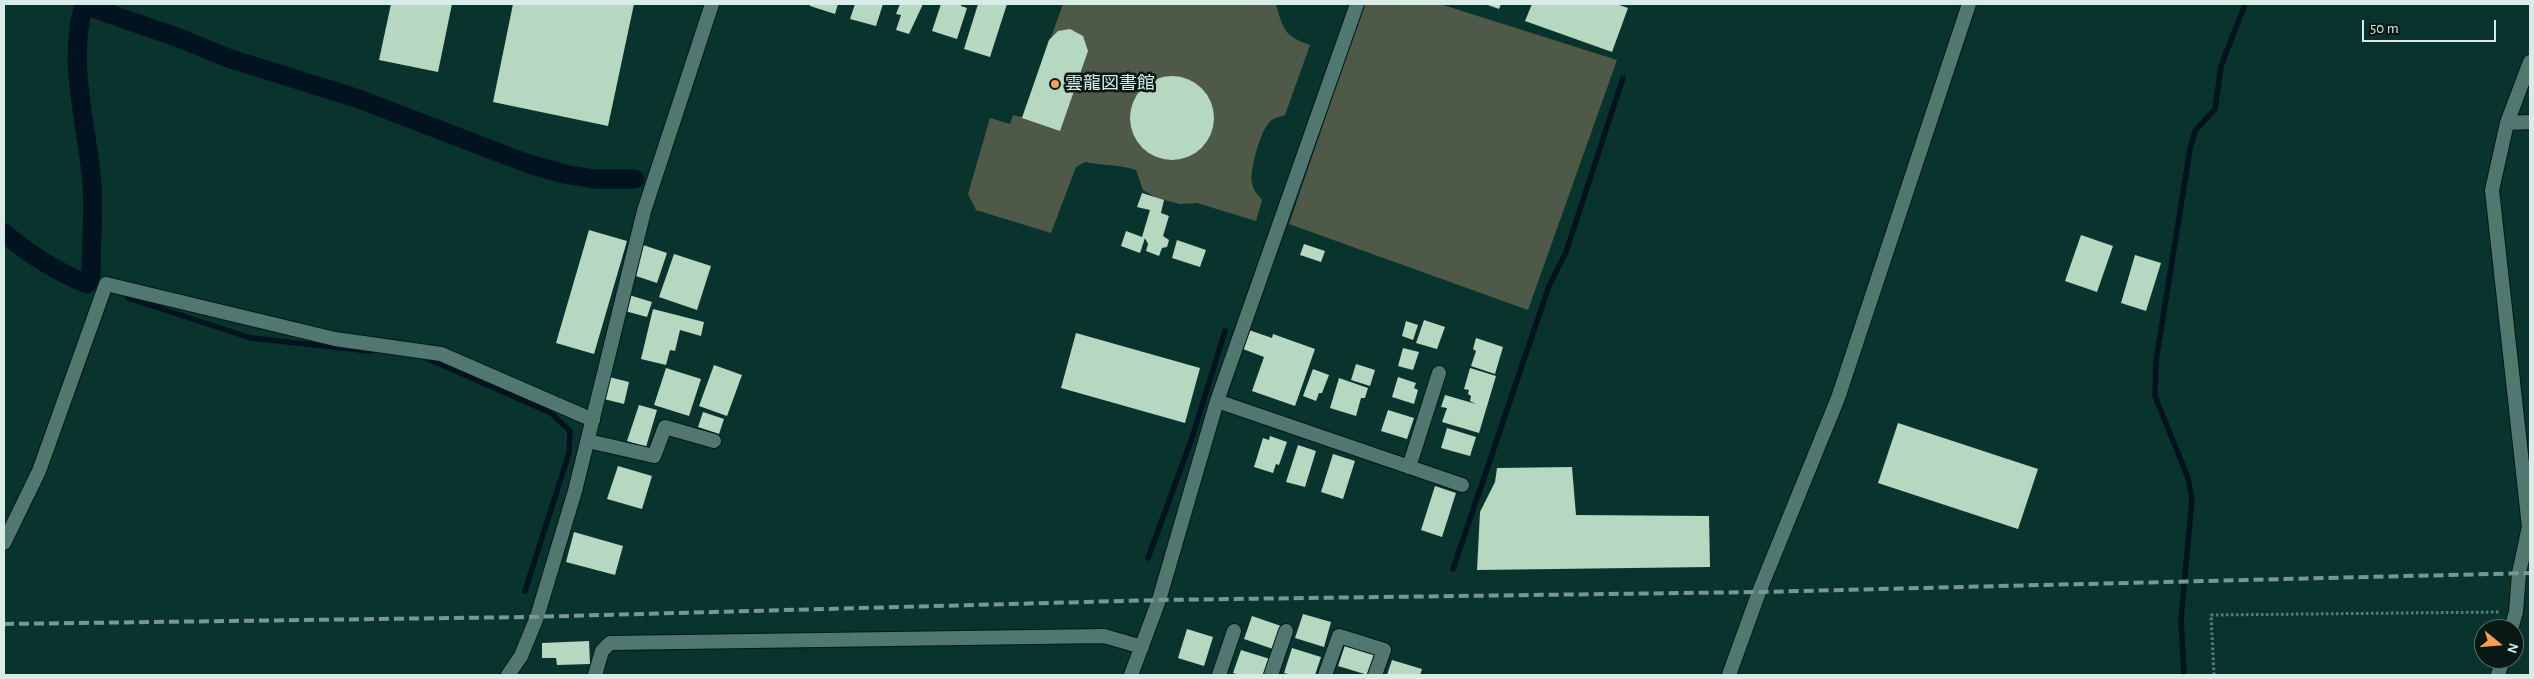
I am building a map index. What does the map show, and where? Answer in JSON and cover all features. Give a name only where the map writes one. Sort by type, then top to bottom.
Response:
[{"type":"street","points":[[508,675],[521,656],[536,617],[588,441],[644,211],[712,4]]},
{"type":"street","points":[[1134,674],[1159,600],[1217,401],[1357,4]]},
{"type":"street","points":[[1729,675],[1760,592],[1838,398],[1969,4]]},
{"type":"street","points":[[2514,619],[2519,573],[2529,527],[2492,190],[2507,123],[2530,62]]},
{"type":"street","points":[[2507,123],[2530,122]]},
{"type":"street","points":[[4,543],[39,471],[106,284],[335,339],[441,354],[593,420]]},
{"type":"street","points":[[1408,467],[1439,373]]},
{"type":"street","points":[[1217,401],[1462,485]]},
{"type":"street","points":[[588,441],[654,456],[665,427],[714,441]]},
{"type":"street","points":[[2516,612],[2530,611]]},
{"type":"street","points":[[1219,675],[1234,631]]},
{"type":"street","points":[[1271,675],[1286,631]]},
{"type":"street","points":[[595,675],[602,651],[610,643],[1104,636],[1142,647]]},
{"type":"street","points":[[1325,675],[1339,636],[1384,650],[1376,675]]},
{"type":"path","points":[[2214,675],[2211,615],[2516,612]]},
{"type":"green space","points":[[1063,4],[1276,4],[1283,26],[1290,35],[1310,45],[1285,115],[1270,122],[1259,144],[1251,178],[1253,188],[1262,200],[1256,221],[1197,203],[1180,204],[1156,198],[1143,190],[1136,170],[1085,162],[1076,167],[1051,233],[976,210],[968,194],[990,118],[1010,124],[1013,115],[1022,117]]},
{"type":"green space","points":[[1364,4],[1440,4],[1617,60],[1528,310],[1289,224]]},
{"type":"building","points":[[391,4],[452,4],[438,72],[379,60]]},
{"type":"building","points":[[513,4],[634,4],[608,126],[493,102]]},
{"type":"building","points":[[810,4],[838,4],[835,14],[810,6]]},
{"type":"building","points":[[855,4],[883,4],[876,26],[850,19]]},
{"type":"building","points":[[900,4],[923,4],[909,34],[896,30],[901,15],[896,14]]},
{"type":"building","points":[[941,4],[961,4],[961,6],[967,8],[957,39],[932,31]]},
{"type":"building","points":[[978,4],[1007,4],[990,57],[964,49]]},
{"type":"building","points":[[1485,4],[1501,4],[1499,9]]},
{"type":"building","points":[[1532,4],[1616,4],[1628,8],[1612,52],[1525,21]]},
{"type":"building","name":"雲龍図書館","points":[[1070,29],[1083,36],[1088,51],[1060,131],[1022,118],[1049,40],[1058,31]]},
{"type":"building","points":[[1172,76],[1188,79],[1202,88],[1211,102],[1214,118],[1211,134],[1202,148],[1188,157],[1172,160],[1156,157],[1142,148],[1133,134],[1130,118],[1133,102],[1142,88],[1156,79]]},
{"type":"building","points":[[1142,193],[1164,200],[1161,213],[1169,216],[1163,236],[1169,240],[1167,247],[1162,248],[1159,256],[1146,251],[1148,244],[1145,238],[1140,253],[1121,246],[1126,231],[1142,237],[1150,210],[1137,207]]},
{"type":"building","points":[[589,230],[627,241],[594,354],[556,343]]},
{"type":"building","points":[[2081,235],[2113,246],[2097,292],[2065,281]]},
{"type":"building","points":[[1177,240],[1206,250],[1200,267],[1172,258]]},
{"type":"building","points":[[1304,244],[1325,251],[1321,262],[1300,255]]},
{"type":"building","points":[[643,245],[667,253],[657,283],[633,275]]},
{"type":"building","points":[[674,254],[711,266],[697,310],[659,297]]},
{"type":"building","points":[[2135,255],[2161,263],[2146,311],[2121,303]]},
{"type":"building","points":[[629,295],[652,302],[647,317],[625,311]]},
{"type":"building","points":[[653,309],[704,322],[701,336],[680,330],[675,351],[670,350],[666,365],[641,359]]},
{"type":"building","points":[[1424,320],[1445,327],[1437,349],[1416,343]]},
{"type":"building","points":[[1406,321],[1418,325],[1413,340],[1402,336]]},
{"type":"building","points":[[1249,330],[1272,338],[1273,334],[1315,349],[1295,406],[1252,391],[1264,357],[1243,349]]},
{"type":"building","points":[[1076,333],[1200,368],[1185,423],[1061,388]]},
{"type":"building","points":[[1476,338],[1503,347],[1495,374],[1471,366],[1476,351],[1473,349]]},
{"type":"building","points":[[1403,348],[1419,352],[1413,370],[1398,366]]},
{"type":"building","points":[[1356,364],[1375,370],[1370,386],[1351,380]]},
{"type":"building","points":[[714,365],[742,375],[727,416],[699,406]]},
{"type":"building","points":[[666,368],[701,379],[689,416],[654,405]]},
{"type":"building","points":[[1470,368],[1496,376],[1479,433],[1442,422],[1447,408],[1441,407],[1445,395],[1476,404],[1470,401],[1469,390],[1464,389]]},
{"type":"building","points":[[1313,369],[1329,375],[1322,393],[1319,393],[1316,401],[1303,396]]},
{"type":"building","points":[[609,377],[629,382],[624,404],[604,399]]},
{"type":"building","points":[[1398,377],[1416,383],[1414,388],[1418,390],[1414,404],[1392,397]]},
{"type":"building","points":[[1339,378],[1368,388],[1365,398],[1361,398],[1356,416],[1330,408]]},
{"type":"building","points":[[639,405],[657,410],[646,447],[627,441]]},
{"type":"building","points":[[1388,410],[1414,418],[1407,439],[1381,431]]},
{"type":"building","points":[[703,412],[724,419],[719,434],[698,427]]},
{"type":"building","points":[[1898,423],[2038,469],[2018,529],[1878,483]]},
{"type":"building","points":[[1447,428],[1476,437],[1470,456],[1441,448]]},
{"type":"building","points":[[1270,436],[1287,442],[1279,465],[1276,464],[1273,473],[1254,467],[1263,438],[1269,440]]},
{"type":"building","points":[[1298,445],[1316,451],[1305,487],[1286,482]]},
{"type":"building","points":[[1333,454],[1355,461],[1343,499],[1321,492]]},
{"type":"building","points":[[618,466],[652,476],[642,509],[607,499]]},
{"type":"building","points":[[1572,467],[1576,515],[1709,516],[1710,567],[1477,570],[1480,512],[1495,482],[1497,468]]},
{"type":"building","points":[[1435,486],[1456,493],[1442,537],[1421,530]]},
{"type":"building","points":[[574,532],[623,546],[615,575],[566,562]]},
{"type":"building","points":[[1303,614],[1331,622],[1324,647],[1295,638]]},
{"type":"building","points":[[1252,616],[1281,626],[1273,649],[1244,639]]},
{"type":"building","points":[[1187,629],[1213,637],[1204,666],[1178,658]]},
{"type":"building","points":[[589,641],[590,664],[557,665],[556,658],[542,658],[542,643]]},
{"type":"building","points":[[1346,642],[1375,652],[1368,675],[1338,666]]},
{"type":"building","points":[[1292,648],[1321,657],[1315,675],[1284,673]]},
{"type":"building","points":[[1241,650],[1270,659],[1264,675],[1240,675],[1233,673]]},
{"type":"building","points":[[1392,660],[1422,669],[1420,675],[1387,675]]},
{"type":"waterway","points":[[2184,675],[2181,619],[2192,499],[2188,478],[2155,396],[2156,361],[2190,149],[2195,131],[2215,109],[2221,66],[2245,4]]},
{"type":"waterway","points":[[4,233],[43,262],[87,284],[91,275],[93,194],[80,94],[77,49],[84,5],[179,38],[228,58],[359,99],[526,163],[564,174],[594,179],[635,179]]},
{"type":"waterway","points":[[1453,569],[1549,286],[1566,252],[1623,78]]},
{"type":"waterway","points":[[128,298],[251,338],[370,351]]},
{"type":"waterway","points":[[1148,558],[1192,438],[1225,331]]},
{"type":"waterway","points":[[424,357],[551,413],[570,431],[569,453],[525,591]]},
{"type":"railway","points":[[4,624],[528,617],[1159,600],[1759,592],[2530,573]]},
{"type":"place","name":"雲龍図書館","points":[[1055,84]]}]
